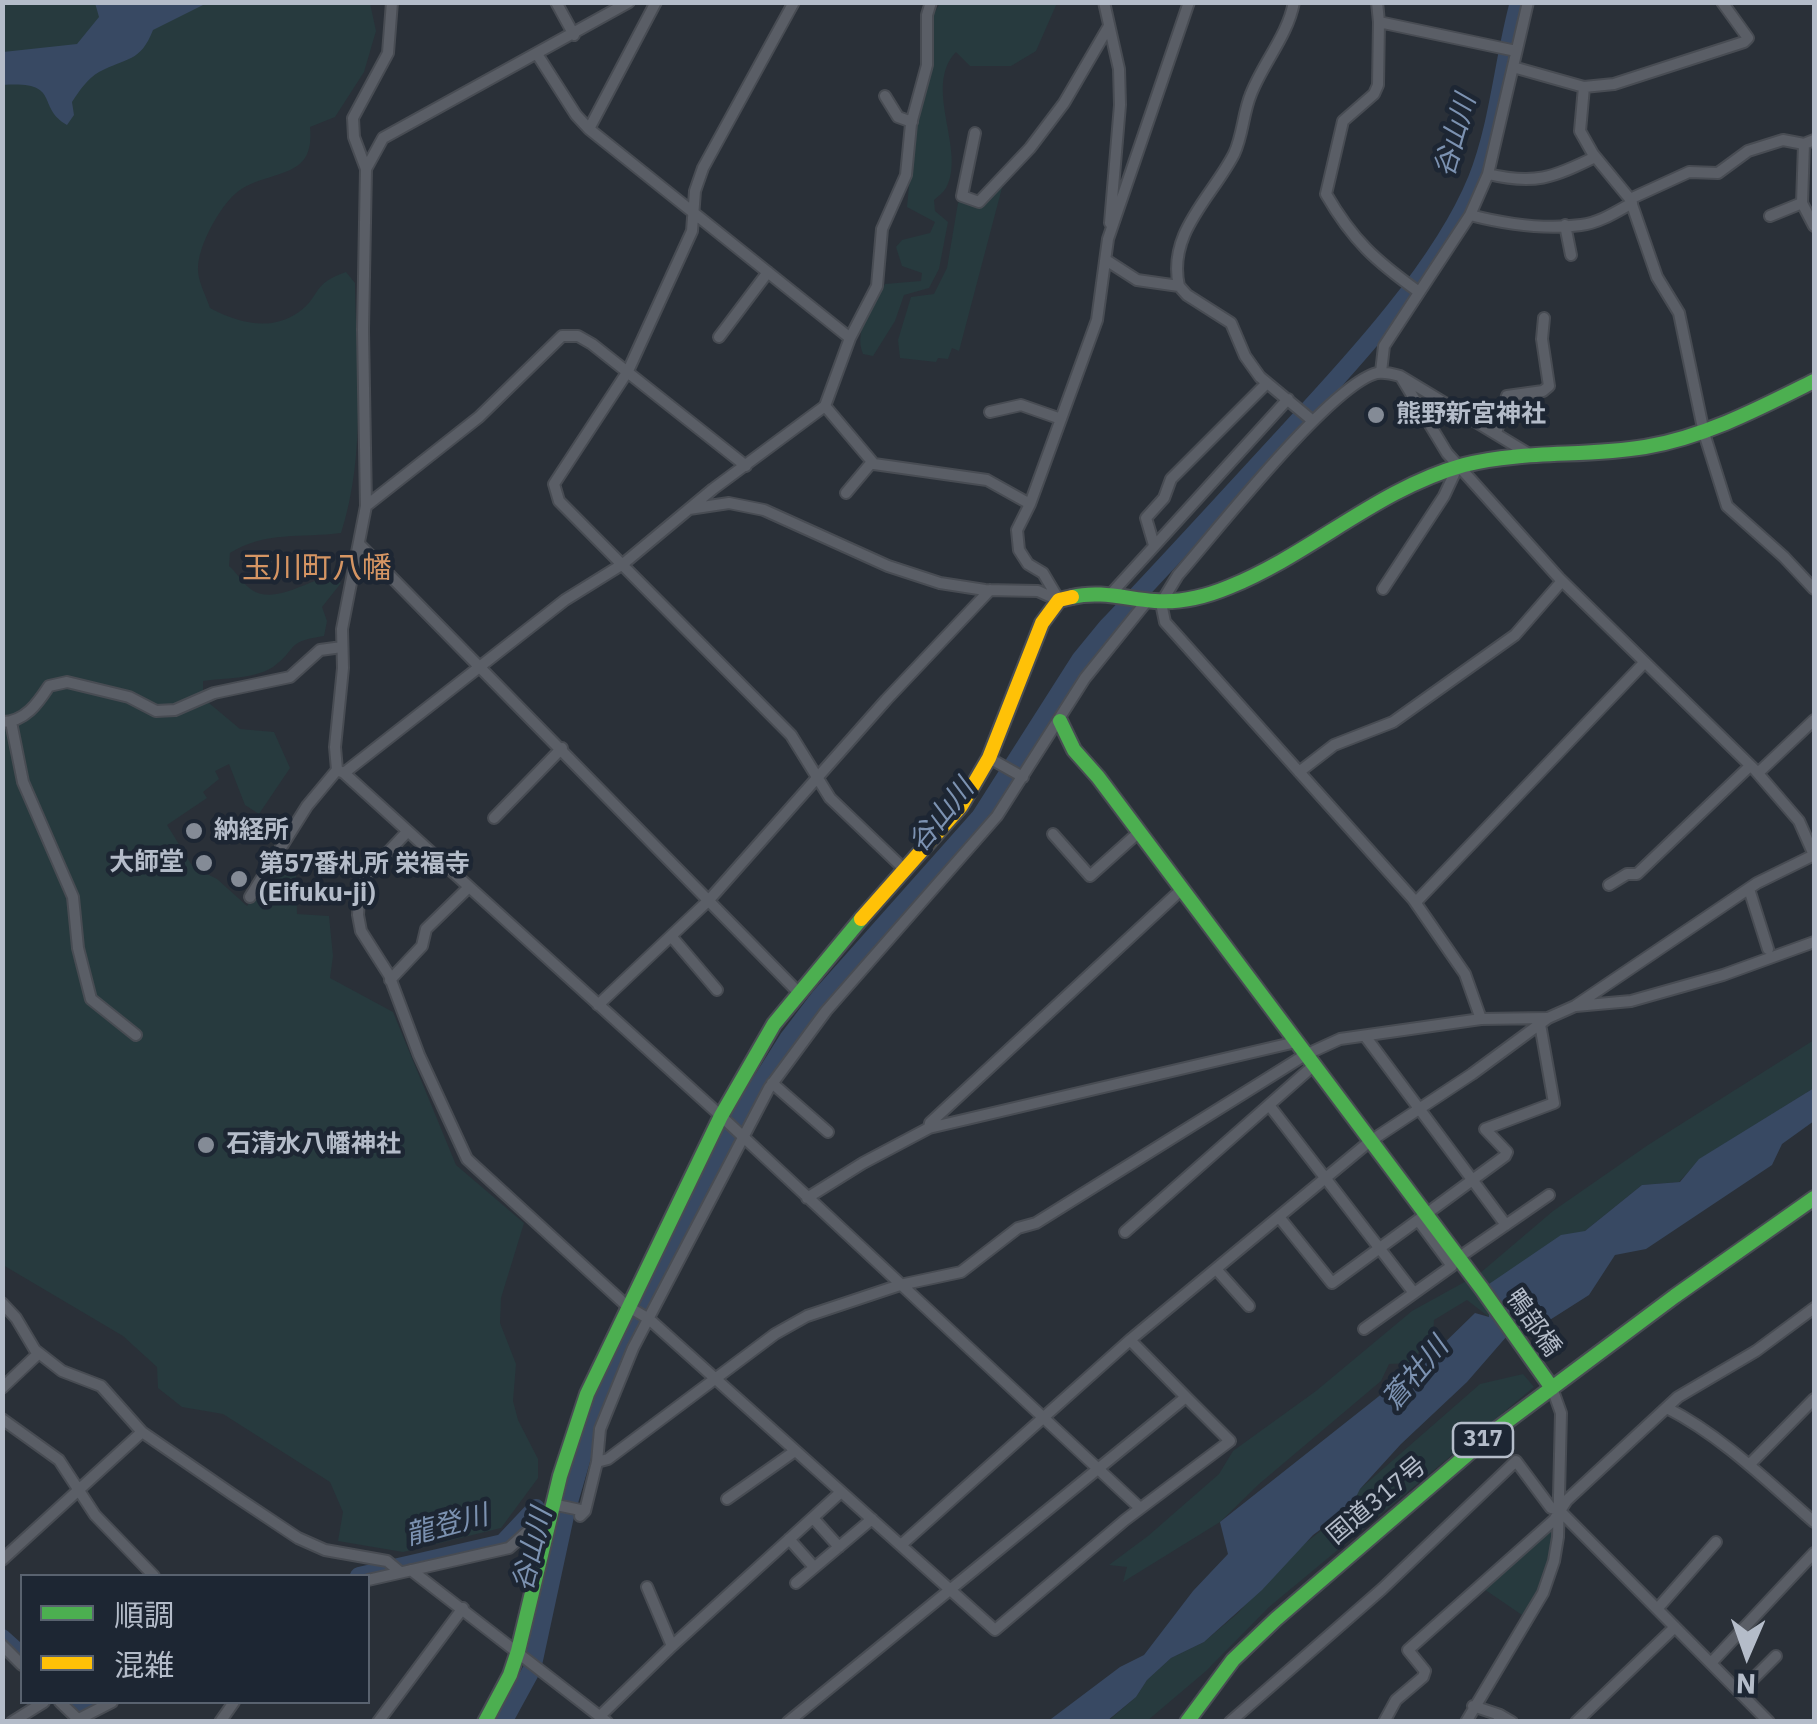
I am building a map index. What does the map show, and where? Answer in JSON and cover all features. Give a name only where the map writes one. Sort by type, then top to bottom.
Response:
[{"type":"main road","points":[[484,1722],[522,1654],[547,1527],[587,1394],[721,1116],[774,1024],[903,868],[960,806],[990,758],[1042,624],[1059,600],[1087,594],[1154,602],[1194,599],[1241,581],[1406,490],[1459,467],[1530,454],[1646,447],[1704,434],[1814,381]]},
{"type":"main road","name":"鴨部橋","points":[[1060,721],[1074,750],[1305,1054],[1422,1217],[1482,1289],[1550,1385]]},
{"type":"main road","name":"国道317号","points":[[1188,1720],[1233,1660],[1276,1618],[1481,1442],[1550,1385],[1814,1198]]},
{"type":"main road","points":[[1172,1722],[1188,1720]]},
{"type":"street","points":[[392,2],[388,52],[353,118],[354,137],[366,170],[366,506],[342,629],[335,747],[341,772],[721,1116],[1140,1508]]},
{"type":"street","points":[[556,2],[574,35]]},
{"type":"street","points":[[366,170],[383,138],[628,2]]},
{"type":"street","points":[[589,129],[656,2]]},
{"type":"street","points":[[794,2],[702,168],[695,190],[692,230],[628,371],[554,484],[559,501],[791,735],[830,798],[903,868]]},
{"type":"street","points":[[250,897],[307,806],[341,772],[565,600],[623,564],[825,406],[850,338],[877,286],[882,228],[906,175],[912,122],[927,65],[927,15],[931,2]]},
{"type":"street","points":[[1059,600],[1042,573],[1028,564],[1019,550],[1017,530],[1097,320],[1120,104],[1120,69],[1104,2]]},
{"type":"street","points":[[1108,238],[1190,2]]},
{"type":"street","points":[[1179,286],[1176,255],[1202,200],[1233,155],[1250,96],[1294,2]]},
{"type":"street","points":[[1377,2],[1378,84],[1374,94],[1342,121],[1326,194],[1366,250],[1418,292]]},
{"type":"street","points":[[1381,372],[1384,346],[1470,216],[1488,174],[1528,2]]},
{"type":"street","points":[[1513,68],[1584,87],[1614,84],[1744,42],[1748,38],[1722,2]]},
{"type":"street","points":[[1379,22],[1516,50]]},
{"type":"street","points":[[975,133],[962,196],[979,202],[1053,118],[1109,26]]},
{"type":"street","points":[[537,54],[589,129],[850,338]]},
{"type":"street","points":[[1584,87],[1580,131],[1595,157],[1631,201],[1657,277],[1679,313],[1704,434],[1726,506],[1814,589]]},
{"type":"street","points":[[884,96],[898,117],[912,122]]},
{"type":"street","points":[[1470,216],[1502,223],[1565,225],[1600,220],[1690,172],[1718,173],[1748,151],[1783,140],[1810,142],[1802,204],[1814,226]]},
{"type":"street","points":[[1488,174],[1518,181],[1540,180],[1595,157]]},
{"type":"street","points":[[1770,216],[1802,204]]},
{"type":"street","points":[[1565,225],[1571,255]]},
{"type":"street","points":[[1106,260],[1136,280],[1179,286],[1231,324],[1245,356],[1267,383],[1313,421]]},
{"type":"street","points":[[719,337],[768,272]]},
{"type":"street","points":[[1496,433],[1507,396],[1543,391],[1548,386],[1542,338],[1544,318]]},
{"type":"street","points":[[366,506],[480,418],[562,336],[578,336],[628,371],[746,466]]},
{"type":"street","points":[[555,1505],[581,1512],[596,1462],[600,1429],[628,1361],[772,1083],[826,1010],[997,816],[1085,678],[1313,421],[1363,380],[1381,372],[1400,376],[1530,454]]},
{"type":"street","points":[[901,1546],[1130,1340],[1369,1142],[1544,1021],[1576,1006],[1748,888],[1814,855],[1799,821],[1754,769],[1562,581],[1447,454],[1400,376]]},
{"type":"street","points":[[1154,545],[1146,518],[1164,498],[1172,479],[1267,383]]},
{"type":"street","points":[[1109,596],[1288,400]]},
{"type":"street","points":[[825,406],[872,462],[987,480],[1030,504]]},
{"type":"street","points":[[990,412],[1033,406],[1061,419]]},
{"type":"street","points":[[846,493],[872,462]]},
{"type":"street","points":[[1383,589],[1459,467]]},
{"type":"street","points":[[689,509],[728,503],[764,510],[888,566],[940,583],[1038,591],[1059,600]]},
{"type":"street","points":[[360,545],[800,994]]},
{"type":"street","points":[[1299,772],[1334,745],[1392,722],[1515,634],[1562,581]]},
{"type":"street","points":[[598,1005],[709,900],[886,700],[990,590]]},
{"type":"street","points":[[1154,602],[1165,622],[1416,902],[1465,974],[1481,1019]]},
{"type":"street","points":[[136,1035],[91,999],[78,948],[73,896],[23,782],[7,722],[34,709],[49,686],[67,682],[129,697],[156,711],[175,710],[244,684],[290,677],[320,650],[342,647]]},
{"type":"street","points":[[1416,902],[1644,663]]},
{"type":"street","points":[[1609,885],[1627,874],[1636,874],[1814,720]]},
{"type":"street","points":[[494,818],[562,748]]},
{"type":"street","points":[[990,758],[1022,777]]},
{"type":"street","points":[[407,832],[360,882],[359,922],[390,980],[467,1159],[627,1306],[649,1319],[995,1630],[1140,1508],[1230,1441],[1130,1340]]},
{"type":"street","points":[[1053,834],[1090,876],[1139,832]]},
{"type":"street","points":[[390,980],[422,946],[426,929],[468,888]]},
{"type":"street","points":[[1748,888],[1768,948]]},
{"type":"street","points":[[929,1128],[1182,889]]},
{"type":"street","points":[[671,936],[718,990]]},
{"type":"street","points":[[1576,1006],[1631,1001],[1724,975],[1814,942]]},
{"type":"street","points":[[596,1462],[608,1459],[775,1334],[808,1316],[900,1285],[961,1272],[1018,1228],[1036,1222],[1305,1054],[1340,1039],[1481,1019],[1544,1021]]},
{"type":"street","points":[[1279,1217],[1332,1283],[1422,1217],[1507,1152],[1485,1129],[1554,1103],[1544,1021]]},
{"type":"street","points":[[1365,1036],[1506,1225]]},
{"type":"street","points":[[1125,1232],[1269,1105],[1305,1054]]},
{"type":"street","points":[[807,1198],[929,1128],[1305,1054]]},
{"type":"street","points":[[772,1083],[828,1132]]},
{"type":"street","points":[[1269,1105],[1414,1294]]},
{"type":"street","points":[[1458,1258],[1550,1195]]},
{"type":"street","points":[[1364,1329],[1452,1266],[1422,1217]]},
{"type":"street","points":[[1216,1269],[1249,1306]]},
{"type":"street","points":[[2,1302],[39,1353],[62,1371],[102,1386],[142,1432],[298,1538],[325,1550],[388,1561],[405,1570],[463,1608],[603,1719],[672,1646],[841,1492]]},
{"type":"street","points":[[1384,1722],[1396,1700],[1424,1677],[1424,1671],[1408,1650],[1554,1520],[1558,1510],[1678,1396],[1756,1351],[1814,1308]]},
{"type":"street","points":[[2,1388],[39,1353]]},
{"type":"street","points":[[1466,1722],[1548,1582],[1558,1538],[1561,1414],[1550,1385]]},
{"type":"street","points":[[788,1722],[1186,1397]]},
{"type":"street","points":[[1749,1464],[1814,1399]]},
{"type":"street","points":[[1667,1408],[1691,1420],[1749,1464],[1814,1522]]},
{"type":"street","points":[[2,1420],[59,1460],[95,1514],[152,1574]]},
{"type":"street","points":[[2,1560],[142,1432]]},
{"type":"street","points":[[727,1498],[795,1451]]},
{"type":"street","points":[[1230,1722],[1382,1589],[1516,1461],[1551,1508],[1558,1510],[1658,1608],[1768,1722]]},
{"type":"street","points":[[813,1518],[838,1547]]},
{"type":"street","points":[[796,1583],[872,1519]]},
{"type":"street","points":[[370,1579],[508,1548],[527,1532],[547,1527]]},
{"type":"street","points":[[789,1539],[814,1567]]},
{"type":"street","points":[[1658,1608],[1716,1542]]},
{"type":"street","points":[[1711,1662],[1814,1553]]},
{"type":"street","points":[[647,1587],[672,1646]]},
{"type":"street","points":[[378,1722],[463,1608]]},
{"type":"street","points":[[1576,1722],[1675,1627]]},
{"type":"street","points":[[2,1645],[20,1663]]},
{"type":"street","points":[[1740,1692],[1776,1656]]},
{"type":"street","points":[[12,1722],[41,1704]]},
{"type":"street","points":[[80,1720],[108,1704]]},
{"type":"street","points":[[1473,1706],[1512,1722]]},
{"type":"green space","points":[[3,3],[370,3],[376,31],[364,72],[335,117],[310,127],[310,143],[300,164],[243,188],[227,202],[207,236],[198,270],[210,308],[255,323],[277,322],[299,312],[327,281],[346,272],[355,283],[357,441],[341,533],[257,541],[230,553],[229,566],[249,588],[261,594],[281,593],[331,576],[341,583],[322,607],[327,621],[324,636],[297,643],[266,671],[203,681],[203,698],[240,729],[274,732],[290,768],[259,814],[245,805],[229,764],[215,771],[219,779],[203,792],[207,798],[167,825],[193,867],[217,879],[247,906],[274,869],[286,865],[296,871],[297,914],[329,916],[333,956],[330,978],[393,1012],[456,1165],[524,1223],[501,1298],[500,1323],[516,1364],[513,1401],[538,1459],[538,1478],[501,1528],[403,1552],[338,1541],[343,1512],[330,1482],[223,1414],[182,1407],[158,1388],[157,1367],[123,1336],[3,1265]]},
{"type":"green space","points":[[940,3],[1057,3],[1036,51],[1011,66],[970,66],[956,52],[947,66],[943,101],[952,156],[946,188],[934,200],[935,211],[948,222],[939,269],[929,288],[904,295],[895,321],[873,356],[863,354],[863,326],[885,284],[921,281],[922,273],[902,266],[896,247],[902,240],[930,233],[935,222],[907,207],[915,124],[932,65],[934,14]]},
{"type":"green space","points":[[1003,184],[959,351],[952,348],[948,359],[938,358],[936,362],[900,358],[898,340],[911,297],[934,294],[947,268],[958,203],[962,199],[984,204]]},
{"type":"green space","points":[[1814,1040],[1814,1088],[1700,1159],[1679,1182],[1642,1185],[1489,1317],[1467,1300],[1434,1320],[1433,1334],[1410,1363],[1389,1364],[1381,1381],[1220,1522],[1123,1582],[1127,1567],[1109,1565],[1219,1474],[1233,1451],[1316,1391],[1412,1311],[1479,1274],[1553,1211],[1648,1145]]},
{"type":"green space","points":[[1523,1374],[1534,1387],[1269,1607],[1206,1671],[1147,1721],[1107,1722],[1171,1658],[1204,1642],[1238,1613],[1294,1552],[1351,1507],[1360,1489],[1480,1384]]},
{"type":"green space","points":[[1554,1524],[1547,1572],[1522,1615],[1484,1589]]},
{"type":"water","points":[[95,3],[207,3],[153,30],[138,54],[91,78],[72,102],[74,115],[67,125],[52,111],[41,91],[3,85],[3,52],[77,44],[99,17]]},
{"type":"water","name":"蒼社川","points":[[1814,1088],[1814,1121],[1782,1144],[1772,1165],[1646,1249],[1615,1255],[1589,1295],[1523,1337],[1514,1328],[1467,1382],[1360,1489],[1351,1507],[1313,1535],[1262,1590],[1204,1642],[1171,1658],[1147,1680],[1136,1697],[1107,1721],[1047,1722],[1120,1667],[1144,1655],[1193,1591],[1228,1554],[1220,1522],[1436,1351],[1475,1313],[1489,1317],[1489,1284],[1561,1235],[1585,1231],[1642,1185],[1680,1182],[1699,1159]]},
{"type":"waterway","name":"谷山川","points":[[503,1722],[532,1669],[565,1516],[595,1412],[629,1328],[732,1128],[788,1039],[820,997],[980,817],[1080,660],[1339,376],[1393,313],[1442,246],[1477,179],[1491,136],[1519,2]]},
{"type":"waterway","name":"龍登川","points":[[368,1574],[503,1543],[536,1508]]},
{"type":"waterway","name":"龍登川","points":[[2,1638],[20,1654]]},
{"type":"waterway","name":"龍登川","points":[[74,1704],[80,1709],[91,1704]]},
{"type":"traffic: fast","points":[[1072,597],[1103,595],[1165,601],[1202,596],[1259,573],[1373,505],[1432,476],[1486,460],[1622,450],[1667,442],[1732,420],[1814,381]]},
{"type":"traffic: fast","points":[[1060,721],[1074,750],[1482,1289],[1552,1388]]},
{"type":"traffic: fast","points":[[485,1722],[518,1651],[560,1476],[587,1394],[721,1116],[774,1024],[861,919]]},
{"type":"traffic: fast","points":[[1187,1722],[1233,1660],[1276,1619],[1497,1429],[1814,1198]]},
{"type":"traffic: slow","points":[[861,919],[961,806],[989,758],[1042,623],[1059,600],[1072,597]]},
{"type":"place","name":"熊野新宮神社","points":[[1376,415]]},
{"type":"place","name":"納経所","points":[[194,831]]},
{"type":"place","name":"大師堂","points":[[204,863]]},
{"type":"place","name":"第57番札所 栄福寺 (Eifuku-ji)","points":[[239,879]]},
{"type":"place","name":"石清水八幡神社","points":[[206,1145]]},
{"type":"district","name":"玉川町八幡","points":[[317,569]]}]
